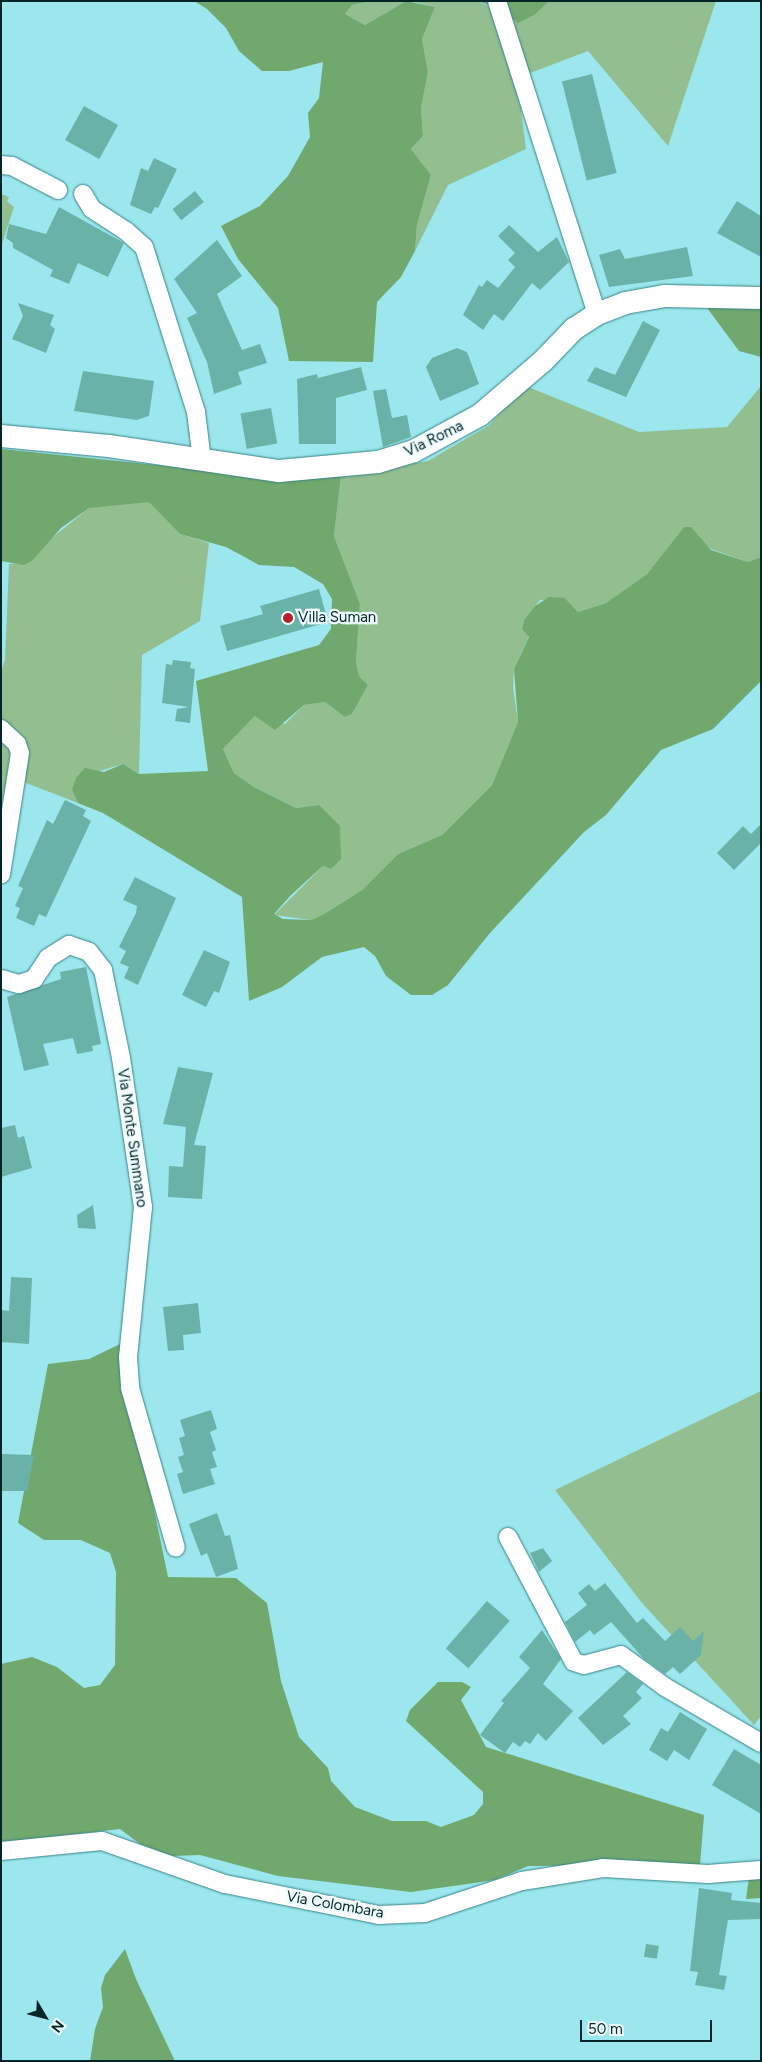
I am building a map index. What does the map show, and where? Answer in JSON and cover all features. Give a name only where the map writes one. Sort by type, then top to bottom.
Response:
[{"type":"street","points":[[496,1],[597,314]]},
{"type":"street","points":[[1,165],[12,166],[58,190]]},
{"type":"street","points":[[83,194],[92,209],[126,230],[144,248],[196,412],[202,460]]},
{"type":"street","name":"Via Roma","points":[[1,436],[279,471],[313,470],[378,462],[414,451],[480,415],[574,329],[597,314],[625,303],[665,296],[761,298]]},
{"type":"street","points":[[1,729],[18,744],[20,753],[1,876]]},
{"type":"street","name":"Via Monte Summano","points":[[1,979],[19,984],[34,980],[48,958],[69,946],[89,952],[103,970],[121,1058],[143,1207],[128,1357],[130,1388],[176,1548]]},
{"type":"street","points":[[508,1536],[574,1662],[584,1665],[621,1655],[665,1687],[761,1743]]},
{"type":"street","name":"Via Colombara","points":[[1,1851],[102,1841],[225,1884],[379,1915],[425,1913],[522,1880],[602,1868],[708,1874],[761,1870]]},
{"type":"green space","points":[[194,1],[372,1],[352,5],[345,14],[365,25],[406,1],[435,7],[422,39],[428,72],[421,108],[423,136],[411,149],[431,175],[417,225],[415,251],[401,277],[377,302],[373,362],[289,361],[278,308],[238,259],[221,226],[260,206],[288,176],[310,137],[308,113],[319,98],[323,62],[289,71],[262,71],[239,51],[226,28],[207,9]]},
{"type":"green space","points":[[372,1],[406,1],[365,25],[345,14],[352,5]]},
{"type":"green space","points":[[411,1],[478,1],[492,8],[549,1],[716,1],[668,146],[588,51],[517,78],[526,149],[448,185],[415,251],[417,225],[431,175],[411,149],[423,136],[421,108],[428,72],[422,39],[435,7]]},
{"type":"green space","points":[[478,1],[549,1],[534,15],[518,23],[502,10]]},
{"type":"green space","points":[[1,194],[9,197],[7,201],[14,207],[1,247]]},
{"type":"green space","points":[[702,301],[761,305],[761,357],[739,351]]},
{"type":"green space","points":[[526,386],[639,432],[727,427],[761,386],[761,557],[748,562],[711,549],[684,527],[647,574],[606,603],[578,612],[565,598],[540,600],[524,620],[522,629],[529,636],[514,669],[513,688],[518,722],[492,785],[442,835],[398,854],[362,890],[324,914],[311,920],[274,915],[323,866],[331,869],[319,805],[296,808],[254,787],[234,773],[223,749],[255,716],[285,724],[304,705],[325,702],[345,717],[352,714],[368,685],[359,676],[356,663],[360,604],[334,536],[341,476],[428,461],[488,426]]},
{"type":"green space","points":[[1,449],[273,477],[341,476],[334,536],[360,604],[356,663],[359,676],[368,685],[352,714],[345,717],[325,702],[304,705],[275,730],[255,716],[223,749],[234,773],[254,787],[296,808],[319,805],[340,826],[341,859],[331,869],[323,866],[291,895],[274,914],[283,919],[311,920],[324,914],[362,890],[398,854],[442,835],[492,785],[518,722],[514,669],[529,637],[522,629],[524,620],[535,606],[549,597],[565,598],[578,612],[606,603],[647,574],[684,527],[691,527],[711,550],[748,562],[761,557],[761,681],[713,729],[661,750],[606,815],[584,832],[490,933],[448,985],[432,995],[411,995],[386,976],[375,956],[364,947],[322,957],[282,987],[249,1001],[242,897],[103,813],[78,803],[72,790],[76,778],[85,768],[104,772],[123,764],[139,774],[208,771],[196,681],[319,645],[331,629],[332,599],[323,584],[294,567],[259,565],[226,547],[180,534],[149,502],[89,508],[61,528],[32,561],[24,565],[1,561]]},
{"type":"green space","points":[[131,501],[150,502],[180,534],[209,543],[200,621],[142,655],[139,774],[123,764],[96,772],[72,790],[78,803],[8,776],[1,809],[1,672],[5,660],[9,564],[21,563],[89,508]]},
{"type":"green space","points":[[120,1344],[168,1577],[236,1578],[267,1603],[281,1681],[299,1737],[328,1768],[331,1781],[355,1807],[392,1821],[426,1821],[441,1827],[474,1815],[483,1804],[483,1792],[406,1721],[410,1710],[438,1682],[462,1682],[471,1687],[461,1700],[486,1747],[704,1815],[700,1865],[528,1866],[495,1880],[411,1892],[278,1876],[200,1855],[172,1856],[140,1844],[120,1829],[51,1837],[1,1851],[1,1664],[32,1657],[57,1667],[84,1688],[100,1685],[115,1665],[116,1572],[110,1553],[81,1540],[44,1540],[18,1523],[48,1364],[89,1359]]},
{"type":"green space","points":[[761,1391],[761,1716],[754,1725],[642,1603],[555,1490]]},
{"type":"green space","points":[[761,1869],[761,1898],[746,1899],[750,1870]]},
{"type":"green space","points":[[125,1949],[136,1979],[175,2061],[90,2061],[95,2029],[103,2007],[101,1988],[105,1975]]},
{"type":"building","points":[[592,74],[617,173],[587,180],[562,81]]},
{"type":"building","points":[[84,106],[118,125],[99,159],[65,140]]},
{"type":"building","points":[[154,158],[177,169],[158,208],[155,207],[151,214],[130,205],[141,168],[148,171]]},
{"type":"building","points":[[195,191],[204,202],[181,220],[172,209]]},
{"type":"building","points":[[737,201],[761,216],[761,257],[717,233]]},
{"type":"building","points":[[59,207],[124,243],[108,277],[78,263],[69,284],[50,276],[53,270],[13,248],[13,243],[6,238],[9,224],[46,234]]},
{"type":"building","points":[[509,225],[538,252],[557,237],[569,262],[540,290],[532,283],[503,321],[494,314],[483,330],[463,315],[479,285],[482,287],[487,280],[498,288],[515,267],[508,260],[515,253],[498,236]]},
{"type":"building","points":[[217,240],[242,276],[217,294],[242,350],[260,344],[267,363],[238,372],[242,384],[214,394],[207,362],[187,318],[197,313],[174,279]]},
{"type":"building","points":[[687,247],[693,276],[609,287],[599,255],[620,249],[625,259]]},
{"type":"building","points":[[18,303],[54,315],[50,325],[55,329],[46,353],[12,339],[23,316]]},
{"type":"building","points":[[643,321],[660,330],[626,397],[587,381],[595,367],[615,375]]},
{"type":"building","points":[[457,348],[467,352],[479,384],[440,401],[426,367],[432,358]]},
{"type":"building","points":[[361,367],[367,390],[336,398],[336,444],[299,444],[297,379],[317,374],[318,378]]},
{"type":"building","points":[[83,371],[154,381],[149,416],[137,420],[74,411]]},
{"type":"building","points":[[386,389],[392,418],[407,415],[411,437],[383,447],[373,391]]},
{"type":"building","points":[[271,408],[277,443],[247,449],[240,413]]},
{"type":"building","name":"Villa Suman","points":[[319,589],[328,622],[227,651],[220,626],[263,614],[260,606]]},
{"type":"building","points":[[173,660],[191,662],[190,668],[195,669],[190,723],[175,721],[177,709],[189,707],[162,703],[166,664],[172,665]]},
{"type":"building","points":[[65,800],[86,810],[83,816],[91,821],[46,917],[39,914],[34,926],[16,918],[20,908],[15,906],[23,888],[18,886],[47,820],[53,824]]},
{"type":"building","points":[[761,824],[761,843],[734,870],[717,853],[743,826],[751,834]]},
{"type":"building","points":[[135,877],[176,898],[138,985],[124,978],[129,967],[120,963],[126,951],[119,947],[136,913],[137,906],[123,900]]},
{"type":"building","points":[[204,950],[230,962],[219,993],[214,991],[206,1007],[182,995]]},
{"type":"building","points":[[86,967],[101,1044],[92,1046],[93,1051],[77,1054],[73,1038],[43,1044],[49,1065],[24,1071],[7,997],[61,979],[60,972]]},
{"type":"building","points":[[178,1067],[213,1073],[194,1145],[206,1146],[202,1199],[168,1197],[169,1166],[183,1167],[186,1127],[163,1124]]},
{"type":"building","points":[[15,1125],[18,1138],[24,1136],[32,1168],[1,1177],[1,1128]]},
{"type":"building","points":[[93,1205],[96,1229],[78,1228],[77,1215]]},
{"type":"building","points":[[11,1277],[32,1278],[29,1344],[1,1342],[1,1310],[9,1311]]},
{"type":"building","points":[[198,1303],[201,1333],[183,1335],[184,1350],[168,1351],[163,1307]]},
{"type":"building","points":[[211,1410],[217,1429],[210,1432],[216,1450],[212,1452],[217,1467],[210,1469],[215,1484],[183,1494],[177,1474],[183,1472],[178,1457],[184,1455],[179,1438],[185,1436],[180,1420]]},
{"type":"building","points":[[1,1454],[34,1455],[27,1491],[1,1491]]},
{"type":"building","points":[[217,1513],[225,1536],[230,1535],[238,1569],[216,1577],[207,1553],[201,1556],[189,1524]]},
{"type":"building","points":[[543,1548],[552,1561],[539,1572],[530,1553]]},
{"type":"building","points":[[605,1583],[637,1623],[643,1618],[665,1641],[680,1627],[693,1641],[704,1631],[701,1655],[680,1674],[673,1667],[665,1674],[644,1659],[611,1622],[594,1635],[590,1630],[575,1642],[565,1622],[587,1605],[578,1593],[589,1584],[595,1591]]},
{"type":"building","points":[[487,1601],[510,1621],[468,1668],[446,1649]]},
{"type":"building","points":[[542,1630],[561,1659],[543,1684],[573,1711],[546,1741],[538,1733],[530,1744],[525,1741],[520,1747],[513,1742],[505,1753],[480,1735],[504,1703],[501,1701],[530,1668],[519,1657]]},
{"type":"building","points":[[627,1672],[643,1684],[636,1692],[642,1698],[623,1716],[631,1724],[603,1745],[578,1718]]},
{"type":"building","points":[[680,1712],[707,1729],[689,1760],[674,1750],[667,1761],[649,1750],[661,1728],[668,1732]]},
{"type":"building","points":[[734,1749],[761,1765],[761,1814],[712,1785]]},
{"type":"building","points":[[699,1888],[732,1893],[731,1900],[761,1903],[761,1919],[728,1920],[719,1975],[727,1976],[724,1990],[695,1985],[698,1972],[690,1971]]},
{"type":"building","points":[[646,1944],[659,1946],[657,1959],[644,1957]]},
{"type":"place","name":"Villa Suman","points":[[288,618]]}]
